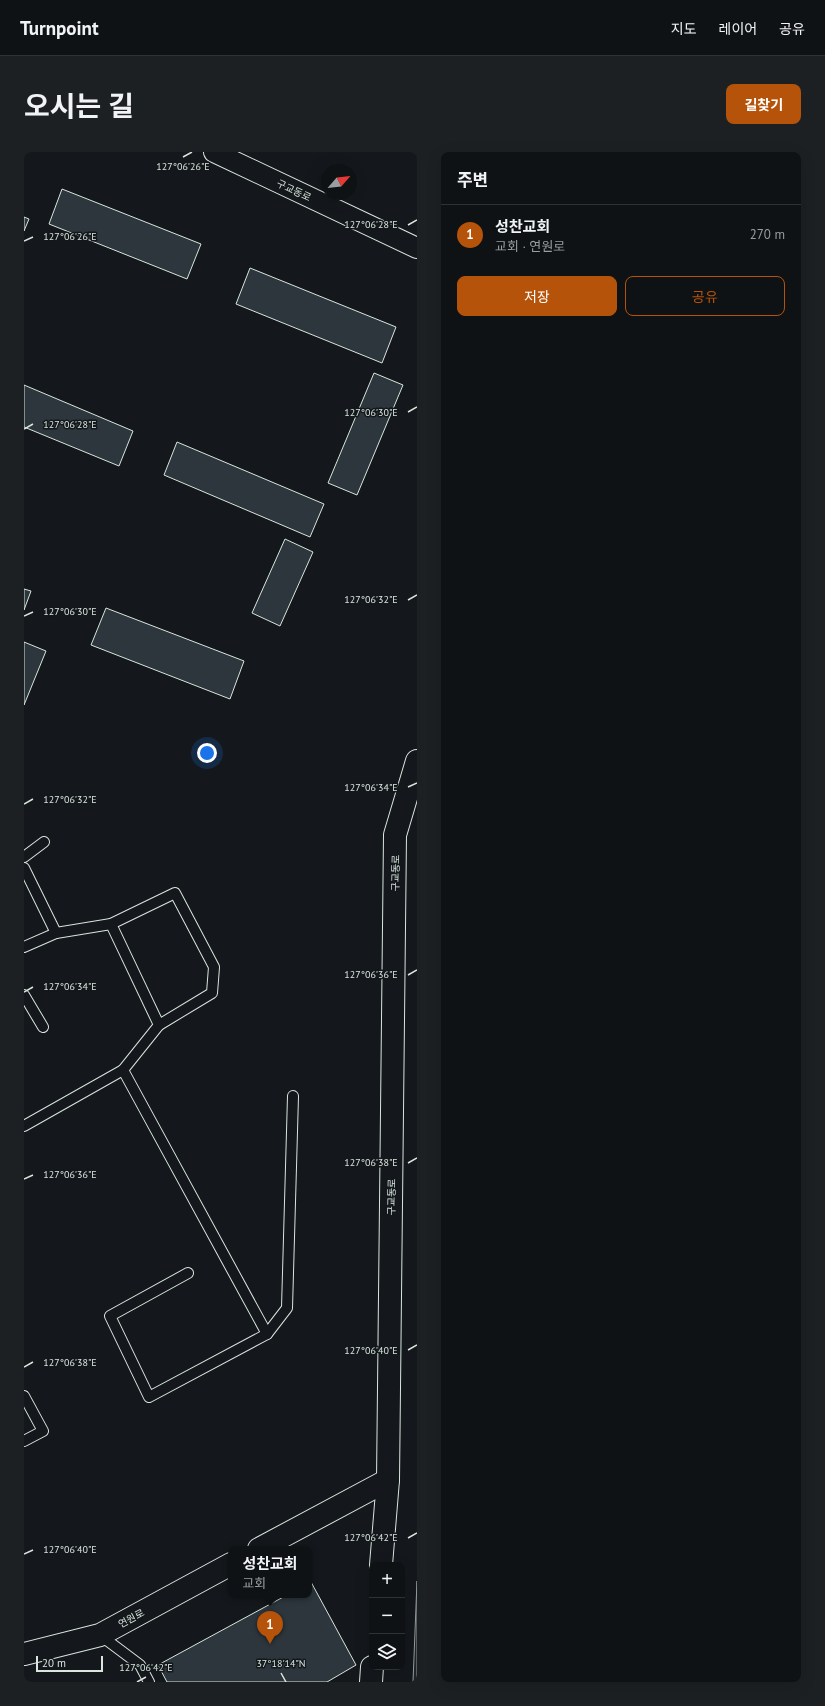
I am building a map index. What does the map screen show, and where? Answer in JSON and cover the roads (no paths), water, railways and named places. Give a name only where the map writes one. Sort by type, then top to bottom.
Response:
[{"type":"street","name":"구교동로","points":[[214,152],[417,248]]},
{"type":"street","name":"구교동로","points":[[381,1562],[388,1480],[395,835],[417,761]]},
{"type":"street","points":[[266,1546],[388,1480]]},
{"type":"street","name":"연원로","points":[[24,1654],[100,1635],[228,1566]]},
{"type":"street","points":[[371,1682],[372,1670]]},
{"type":"lane","points":[[24,857],[44,842]]},
{"type":"lane","points":[[24,868],[56,933]]},
{"type":"lane","points":[[24,947],[56,933],[111,924],[175,893],[214,967],[212,993],[159,1025],[123,1070],[24,1126]]},
{"type":"lane","points":[[111,924],[159,1025]]},
{"type":"lane","points":[[24,995],[44,1027]]},
{"type":"lane","points":[[123,1070],[267,1334]]},
{"type":"lane","points":[[188,1273],[110,1316],[149,1397],[267,1334],[288,1308],[293,1096]]},
{"type":"lane","points":[[24,1396],[43,1431],[24,1441]]},
{"type":"lane","points":[[100,1635],[140,1665],[149,1682]]},
{"type":"place","name":"성찬교회","points":[[270,1644]]}]
